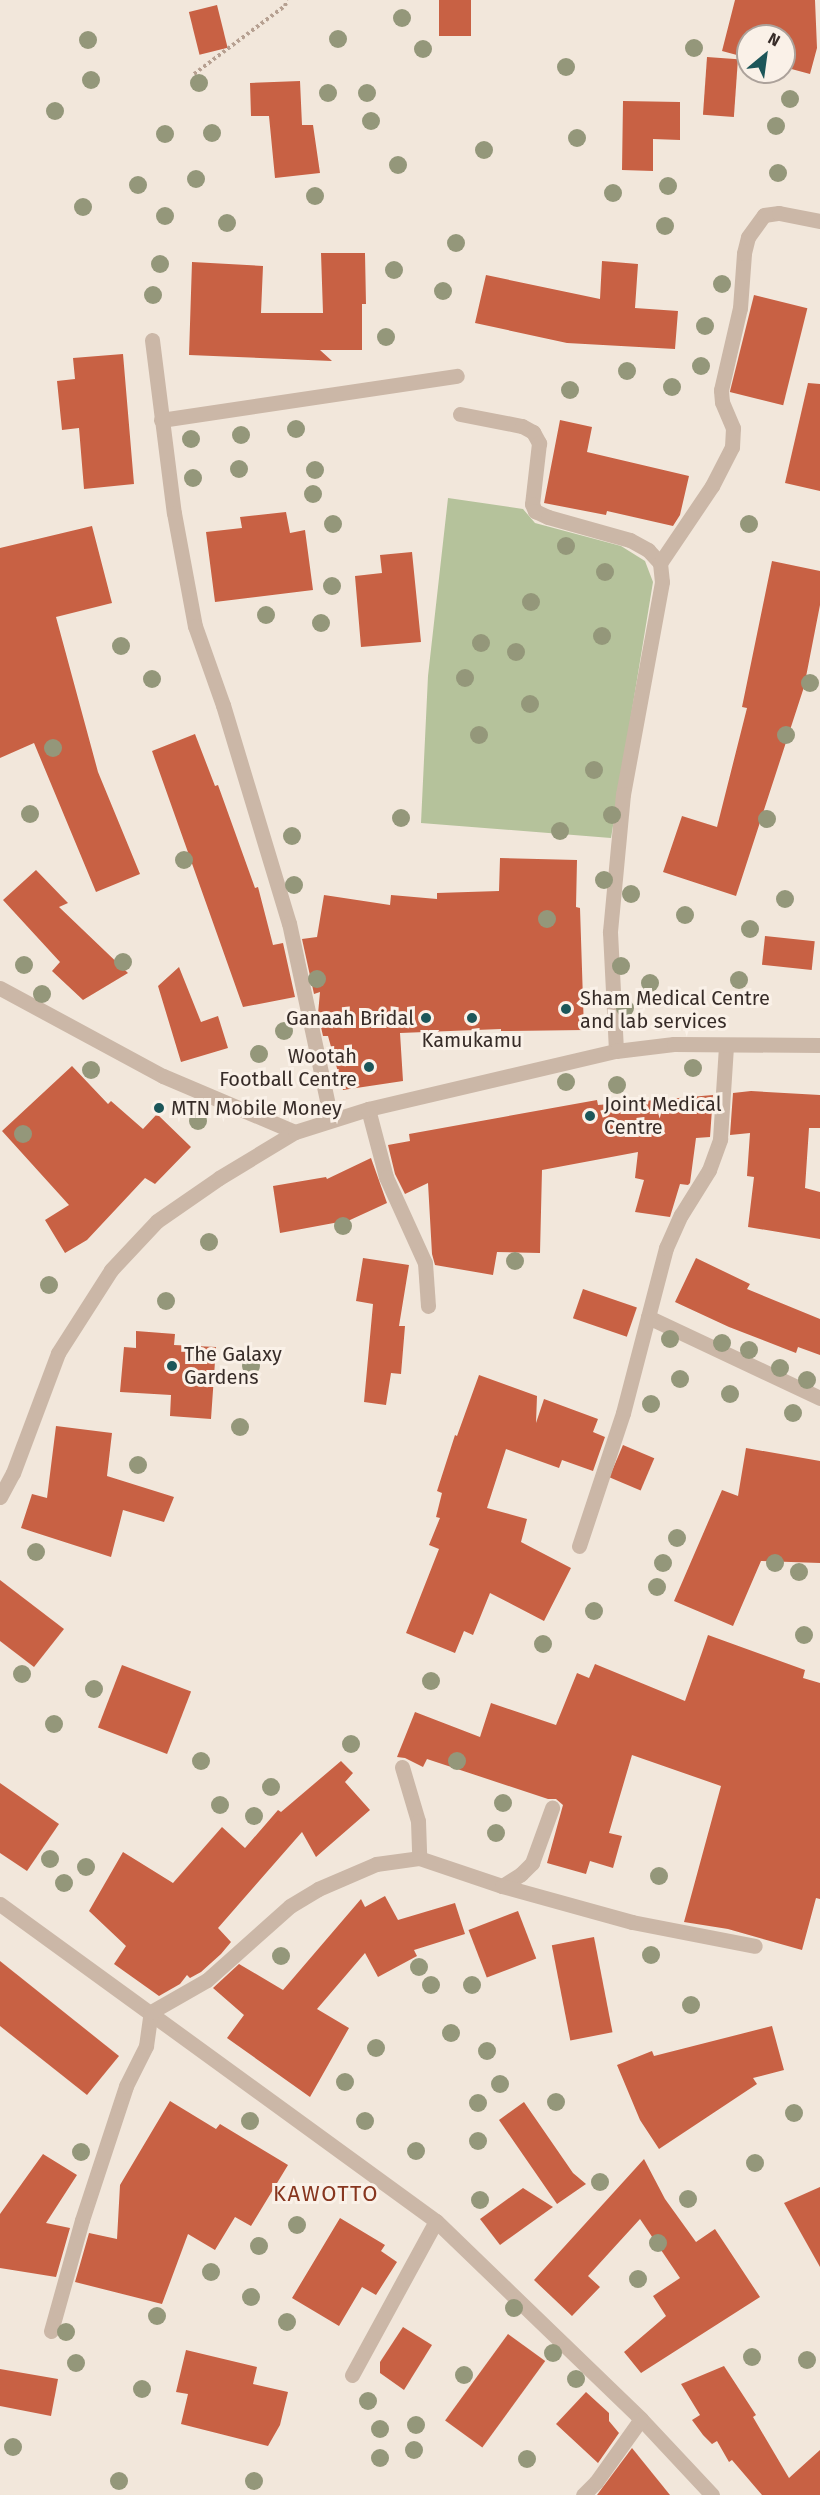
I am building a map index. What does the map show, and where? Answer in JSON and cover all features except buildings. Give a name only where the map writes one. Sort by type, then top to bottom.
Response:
[{"type":"street","points":[[660,563],[694,514],[732,447],[733,428],[722,402],[721,390],[740,308],[747,237],[764,215],[779,213],[820,221]]},
{"type":"street","points":[[153,340],[174,513],[195,626],[223,705],[289,923],[331,1119]]},
{"type":"street","points":[[161,420],[458,376]]},
{"type":"street","points":[[460,414],[522,426],[532,432],[539,443],[532,504],[535,511],[548,517],[630,540],[648,550],[660,563],[662,582],[623,794],[610,932],[616,1051]]},
{"type":"street","points":[[0,988],[163,1076],[295,1132]]},
{"type":"street","points":[[0,1497],[13,1473],[58,1353],[111,1269],[157,1221],[219,1178],[295,1132],[368,1109],[616,1051],[674,1044],[820,1045]]},
{"type":"street","points":[[579,1546],[617,1435],[666,1248],[681,1215],[709,1170],[720,1139],[726,1045]]},
{"type":"street","points":[[368,1109],[386,1177],[425,1263],[428,1306]]},
{"type":"street","points":[[648,1317],[820,1398]]},
{"type":"street","points":[[402,1767],[418,1821],[420,1858]]},
{"type":"street","points":[[502,1886],[521,1874],[532,1863],[552,1808]]},
{"type":"street","points":[[51,2331],[82,2220],[126,2085],[146,2046],[152,2012],[207,1980],[290,1906],[318,1889],[376,1864],[420,1858],[502,1886],[632,1922],[755,1946]]},
{"type":"street","points":[[0,1904],[152,2012],[436,2221],[641,2419],[712,2495]]},
{"type":"street","points":[[352,2375],[436,2221]]},
{"type":"street","points":[[583,2495],[596,2482],[641,2419]]},
{"type":"path","points":[[194,74],[285,6],[287,0]]},
{"type":"green space","points":[[448,498],[523,509],[535,523],[621,546],[645,561],[653,582],[611,838],[421,823],[428,676]]},
{"type":"place","name":"Sham Medical Centre and lab services","points":[[566,1009]]},
{"type":"place","name":"Ganaah Bridal","points":[[426,1018]]},
{"type":"place","name":"Kamukamu","points":[[472,1018]]},
{"type":"place","name":"Wootah Football Centre","points":[[369,1067]]},
{"type":"place","name":"MTN Mobile Money","points":[[159,1108]]},
{"type":"place","name":"Joint Medical Centre","points":[[590,1116]]},
{"type":"place","name":"The Galaxy Gardens","points":[[172,1366]]},
{"type":"district","name":"KAWOTTO","points":[[326,2194]]}]
